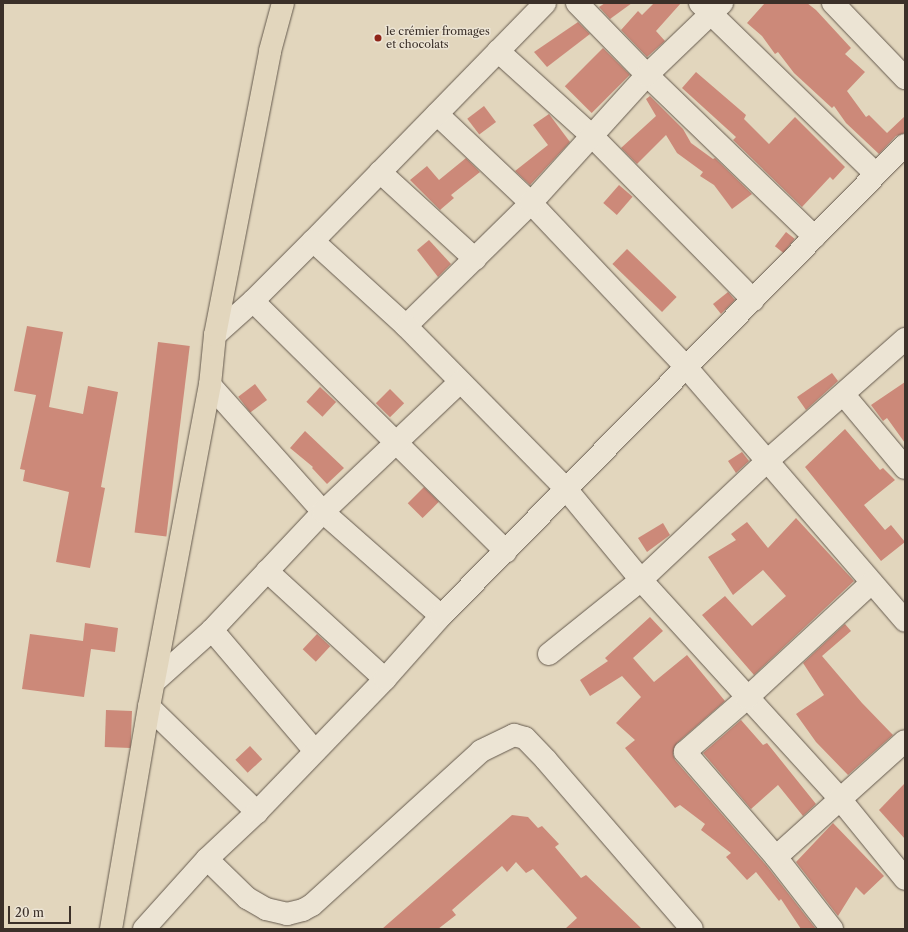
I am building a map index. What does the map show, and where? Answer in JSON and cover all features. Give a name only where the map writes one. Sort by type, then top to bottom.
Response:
[{"type":"main road","points":[[111,929],[149,708],[210,386],[215,335],[270,51],[283,3]]},
{"type":"street","points":[[215,335],[253,301],[313,241],[545,3]]},
{"type":"street","points":[[577,3],[647,75],[815,237]]},
{"type":"street","points":[[833,3],[905,78]]},
{"type":"street","points":[[406,326],[531,204],[647,75],[711,7],[876,174]]},
{"type":"street","points":[[498,51],[592,136],[753,300]]},
{"type":"street","points":[[437,114],[531,204],[686,367],[766,462],[905,621]]},
{"type":"street","points":[[144,929],[208,859],[256,812],[385,679],[441,616],[905,145]]},
{"type":"street","points":[[380,172],[475,258]]},
{"type":"street","points":[[313,241],[406,326],[566,489],[640,580],[840,799],[905,879]]},
{"type":"street","points":[[253,301],[398,442],[506,551]]},
{"type":"street","points":[[549,654],[640,580],[766,462],[844,395],[905,339]]},
{"type":"street","points":[[155,681],[212,630],[323,512],[460,382]]},
{"type":"street","points":[[210,386],[323,512],[441,616]]},
{"type":"street","points":[[844,395],[905,468]]},
{"type":"street","points":[[268,571],[385,679]]},
{"type":"street","points":[[832,929],[776,857],[685,752],[747,698],[871,583]]},
{"type":"street","points":[[212,630],[315,751]]},
{"type":"street","points":[[149,708],[256,812]]},
{"type":"street","points":[[208,859],[247,898],[266,909],[287,914],[303,910],[312,905],[481,751],[514,735],[525,738],[546,760],[692,929]]},
{"type":"street","points":[[776,857],[905,741]]},
{"type":"building","points":[[605,3],[632,3],[610,19],[599,7]]},
{"type":"building","points":[[654,3],[681,3],[656,31],[665,41],[647,57],[621,30],[638,11],[642,15]]},
{"type":"building","points":[[765,3],[807,3],[816,10],[851,48],[845,54],[865,72],[847,91],[866,117],[869,115],[887,133],[905,116],[905,133],[896,136],[879,154],[846,123],[834,106],[832,108],[794,73],[778,52],[775,54],[762,36],[747,23]]},
{"type":"building","points":[[578,22],[590,34],[547,67],[534,52]]},
{"type":"building","points":[[603,48],[630,75],[592,113],[565,86]]},
{"type":"building","points":[[696,72],[746,115],[744,119],[769,144],[795,117],[845,167],[833,180],[830,177],[802,207],[733,140],[736,137],[682,88]]},
{"type":"building","points":[[650,96],[683,129],[691,143],[713,159],[715,158],[752,194],[732,209],[714,185],[700,176],[703,172],[677,153],[666,135],[637,164],[621,148],[656,116],[646,99]]},
{"type":"building","points":[[484,106],[496,122],[479,135],[467,119]]},
{"type":"building","points":[[549,114],[570,142],[530,185],[515,171],[548,145],[533,125]]},
{"type":"building","points":[[466,158],[480,172],[451,195],[454,198],[440,210],[410,180],[427,166],[439,180]]},
{"type":"building","points":[[619,185],[633,197],[617,215],[603,203]]},
{"type":"building","points":[[786,232],[795,239],[784,253],[775,246]]},
{"type":"building","points":[[429,240],[451,264],[438,277],[417,250]]},
{"type":"building","points":[[627,249],[677,297],[662,312],[612,264]]},
{"type":"building","points":[[728,292],[735,300],[721,314],[713,304]]},
{"type":"building","points":[[27,326],[63,332],[49,407],[83,414],[88,386],[118,392],[101,487],[105,488],[90,568],[56,562],[69,492],[23,481],[25,470],[20,469],[36,395],[14,391]]},
{"type":"building","points":[[158,342],[190,346],[166,536],[135,533]]},
{"type":"building","points":[[832,373],[838,381],[806,410],[797,397]]},
{"type":"building","points":[[905,382],[905,443],[887,418],[883,421],[871,405]]},
{"type":"building","points":[[255,384],[267,400],[250,413],[238,397]]},
{"type":"building","points":[[320,387],[336,402],[322,417],[306,402]]},
{"type":"building","points":[[390,389],[404,403],[390,417],[376,403]]},
{"type":"building","points":[[845,429],[880,470],[883,468],[895,480],[864,505],[885,530],[891,525],[905,542],[881,561],[805,467]]},
{"type":"building","points":[[305,431],[344,468],[327,484],[312,468],[313,467],[290,448]]},
{"type":"building","points":[[742,452],[749,461],[736,473],[728,461]]},
{"type":"building","points":[[424,487],[439,502],[423,518],[408,503]]},
{"type":"building","points":[[796,518],[854,581],[754,675],[702,615],[725,596],[752,626],[786,596],[763,570],[733,595],[708,557],[736,540],[731,534],[747,522],[768,548]]},
{"type":"building","points":[[663,523],[670,535],[647,552],[638,538]]},
{"type":"building","points":[[650,617],[663,631],[633,658],[654,682],[687,655],[725,701],[677,743],[673,754],[675,760],[766,865],[816,929],[801,929],[781,899],[779,901],[756,872],[747,880],[726,857],[731,853],[701,830],[705,824],[680,805],[675,808],[625,748],[635,740],[616,723],[641,697],[622,676],[590,696],[580,680],[608,661],[605,658]]},
{"type":"building","points":[[85,623],[118,628],[115,652],[91,649],[84,697],[22,689],[30,634],[83,641]]},
{"type":"building","points":[[845,624],[851,631],[822,656],[862,703],[893,735],[848,775],[816,742],[796,714],[824,695],[803,663]]},
{"type":"building","points":[[317,634],[330,646],[316,662],[303,649]]},
{"type":"building","points":[[106,710],[132,711],[131,748],[105,747]]},
{"type":"building","points":[[741,720],[763,745],[767,743],[816,804],[803,816],[778,785],[751,809],[703,753]]},
{"type":"building","points":[[250,746],[262,759],[248,773],[235,760]]},
{"type":"building","points":[[905,783],[905,839],[879,810]]},
{"type":"building","points":[[512,815],[528,817],[538,828],[542,826],[559,844],[555,847],[581,878],[586,875],[642,929],[565,929],[577,918],[533,869],[526,873],[516,862],[507,872],[502,866],[452,910],[456,915],[438,929],[382,929]]},
{"type":"building","points":[[833,823],[884,876],[864,895],[856,887],[838,916],[796,862]]},
{"type":"place","name":"le crémier fromages et chocolats","points":[[378,38]]}]
